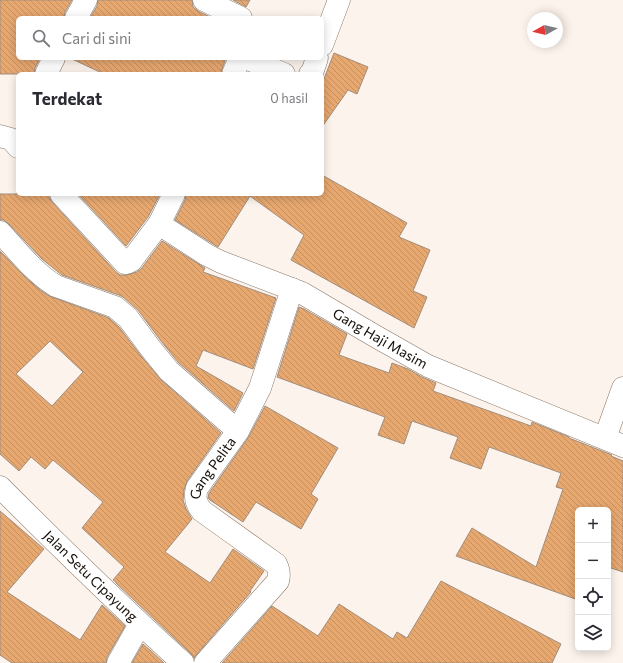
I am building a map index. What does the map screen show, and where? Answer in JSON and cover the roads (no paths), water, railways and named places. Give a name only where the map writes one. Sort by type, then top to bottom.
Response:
[{"type":"street","points":[[77,16],[86,0]]},
{"type":"street","points":[[204,0],[237,16]]},
{"type":"street","points":[[324,40],[339,0]]},
{"type":"street","points":[[47,72],[53,60]]},
{"type":"street","points":[[234,72],[239,60]]},
{"type":"street","points":[[251,60],[279,72]]},
{"type":"street","points":[[312,72],[316,60]]},
{"type":"street","points":[[63,196],[125,263],[131,261],[154,231],[173,196]]},
{"type":"street","name":"Gang Haji Masim","points":[[154,231],[221,262],[302,293],[428,366],[614,442]]},
{"type":"street","points":[[0,232],[37,272],[51,283],[115,307],[122,312],[169,371],[238,431]]},
{"type":"street","name":"Gang Pelita","points":[[205,663],[278,580],[279,576],[279,569],[276,564],[202,511],[196,503],[195,494],[197,488],[238,431],[260,388],[292,289]]},
{"type":"street","points":[[614,442],[623,388]]},
{"type":"street","name":"Jalan Setu Cipayung","points":[[0,487],[140,624],[183,663]]},
{"type":"street","points":[[118,663],[140,624]]}]
